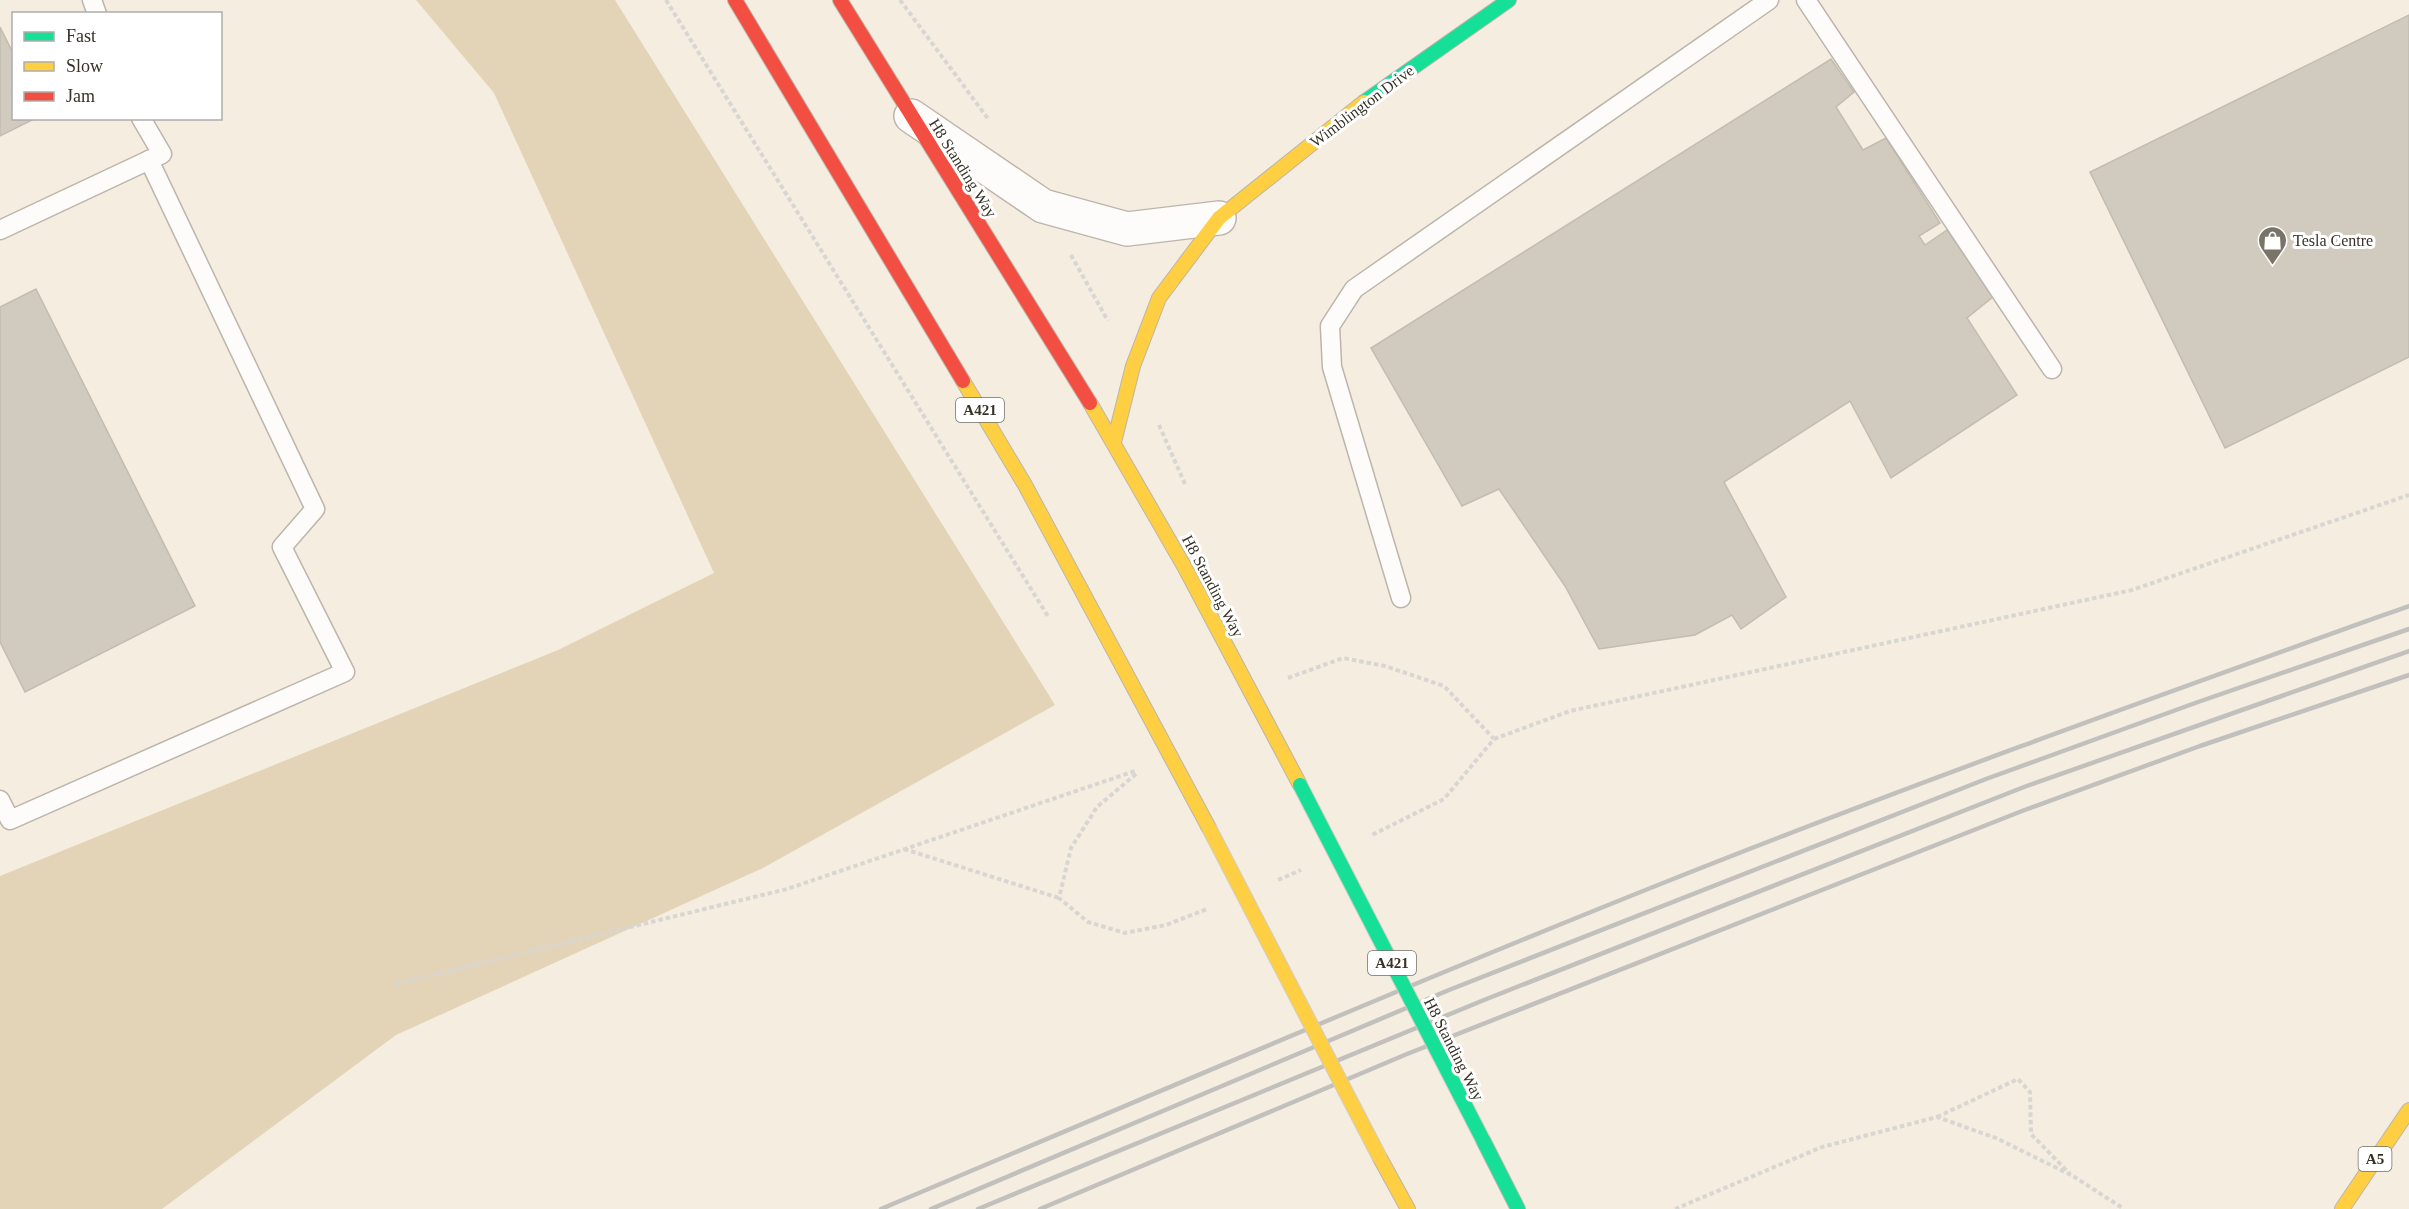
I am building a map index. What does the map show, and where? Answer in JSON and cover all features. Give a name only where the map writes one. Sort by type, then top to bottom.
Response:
[{"type":"main road","name":"A421","points":[[735,0],[1025,485],[1209,828],[1408,1209]]},
{"type":"main road","name":"H8 Standing Way","points":[[840,0],[1114,442],[1184,566],[1300,785],[1518,1209]]},
{"type":"main road","name":"Wimblington Drive","points":[[1114,442],[1133,366],[1159,298],[1219,218],[1371,96],[1509,0]]},
{"type":"main road","name":"A5","points":[[2342,1209],[2409,1110]]},
{"type":"street","points":[[910,116],[1043,206],[1127,228],[1219,218]]},
{"type":"lane","points":[[1401,598],[1332,367],[1330,326],[1354,289],[1769,0]]},
{"type":"lane","points":[[1806,0],[2052,369]]},
{"type":"lane","points":[[0,230],[162,154],[142,120]]},
{"type":"lane","points":[[0,800],[10,820],[345,672],[282,548],[315,509],[149,160]]},
{"type":"path","points":[[666,0],[1054,627]]},
{"type":"path","points":[[1396,823],[1444,799],[1494,740],[1570,711],[2132,590],[2409,495]]},
{"type":"path","points":[[1283,679],[1343,657],[1384,666],[1444,686],[1494,740]]},
{"type":"path","points":[[396,984],[787,889],[1142,769],[1097,807],[1071,848],[1059,898]]},
{"type":"path","points":[[903,849],[1059,898],[1088,922],[1125,933],[1166,925],[1201,912]]},
{"type":"path","points":[[1675,1209],[1822,1147],[1937,1117],[2018,1079],[2030,1092],[2031,1134],[2073,1176]]},
{"type":"path","points":[[1937,1117],[1996,1138],[2073,1176],[2124,1209]]},
{"type":"shaded area","points":[[416,0],[615,0],[1055,705],[763,868],[396,1035],[162,1209],[0,1209],[0,876],[558,650],[714,573],[494,93]]},
{"type":"building","name":"Tesla Centre","points":[[2409,15],[2409,357],[2225,448],[2090,172]]},
{"type":"building","points":[[0,27],[12,51],[12,120],[32,120],[0,136]]},
{"type":"building","points":[[1831,59],[1854,92],[1836,107],[1863,150],[1886,138],[1940,223],[1919,236],[1925,245],[1947,230],[1994,296],[1967,318],[2017,395],[1891,478],[1850,401],[1724,482],[1786,597],[1741,629],[1732,615],[1695,635],[1599,649],[1565,586],[1499,489],[1462,506],[1371,348]]},
{"type":"building","points":[[36,289],[195,606],[25,692],[0,642],[0,307]]},
{"type":"railway","points":[[881,1209],[1366,1004],[1751,848],[1938,777],[2409,606]]},
{"type":"railway","points":[[931,1209],[1449,990],[1986,779],[2409,629]]},
{"type":"railway","points":[[978,1209],[1484,1000],[2024,787],[2409,651]]},
{"type":"railway","points":[[1040,1209],[1407,1054],[2022,811],[2200,746],[2409,675]]},
{"type":"traffic: fast","points":[[1364,102],[1509,0]]},
{"type":"traffic: fast","points":[[1300,785],[1483,1140]]},
{"type":"traffic: fast","points":[[1483,1140],[1518,1209]]},
{"type":"traffic: slow","points":[[1114,442],[1133,366],[1159,298],[1219,218],[1364,102]]},
{"type":"traffic: slow","points":[[963,381],[1025,485],[1209,828]]},
{"type":"traffic: slow","points":[[1090,403],[1184,566],[1300,785]]},
{"type":"traffic: slow","points":[[1209,828],[1380,1158]]},
{"type":"traffic: slow","points":[[2342,1209],[2409,1110]]},
{"type":"traffic: slow","points":[[1380,1158],[1408,1209]]},
{"type":"traffic: jam","points":[[735,0],[963,381]]},
{"type":"traffic: jam","points":[[840,0],[1090,403]]},
{"type":"place","name":"Tesla Centre","points":[[2272,266]]}]
